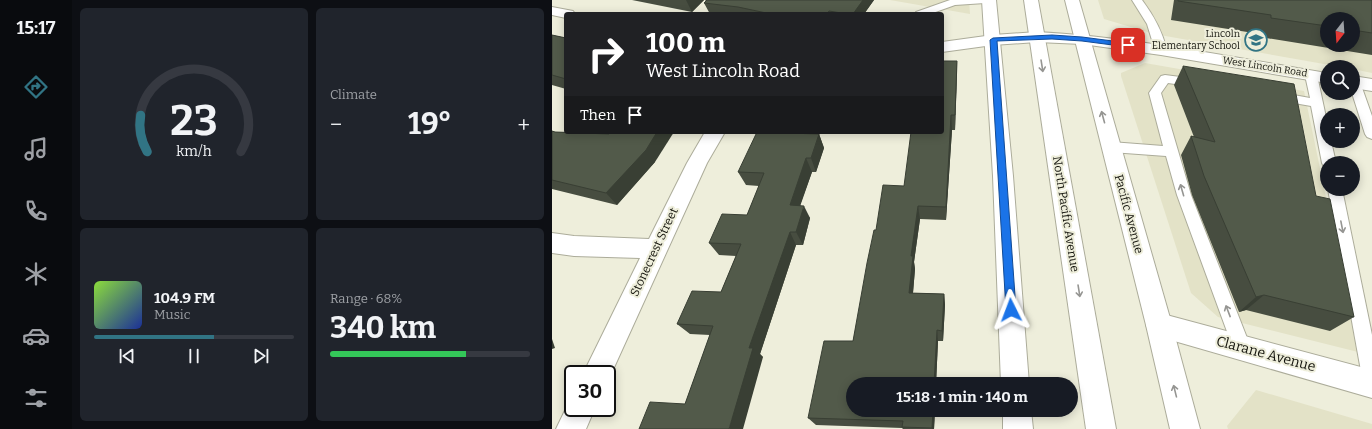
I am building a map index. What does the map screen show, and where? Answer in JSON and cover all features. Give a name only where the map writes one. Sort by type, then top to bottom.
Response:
[{"type":"street","points":[[989,0],[993,40],[1015,377]]},
{"type":"street","name":"North Pacific Avenue","points":[[1031,0],[1101,429]]},
{"type":"street","name":"Pacific Avenue","points":[[1072,0],[1185,429]]},
{"type":"street","points":[[552,11],[564,13]]},
{"type":"street","name":"West Lincoln Road","points":[[944,47],[993,40],[1038,37],[1082,39],[1161,50],[1320,77]]},
{"type":"street","points":[[1360,83],[1372,85]]},
{"type":"street","name":"Stonecrest Street","points":[[601,365],[655,249],[697,163],[714,134]]},
{"type":"street","points":[[552,243],[574,246],[655,249]]},
{"type":"street","name":"Clarane Avenue","points":[[1159,326],[1372,383]]},
{"type":"street","points":[[571,429],[577,417]]},
{"type":"street","points":[[1017,417],[1018,429]]},
{"type":"lane","points":[[926,12],[954,2],[986,0]]},
{"type":"lane","points":[[1140,2],[1157,31],[1161,50]]},
{"type":"lane","points":[[1311,75],[1327,156]]},
{"type":"lane","points":[[1206,84],[1165,79],[1155,93],[1184,195],[1242,348]]},
{"type":"lane","points":[[1264,94],[1316,103]]},
{"type":"lane","points":[[1360,100],[1372,134]]},
{"type":"lane","points":[[1111,147],[1171,151]]},
{"type":"lane","points":[[1336,196],[1372,383]]},
{"type":"shaded area","points":[[890,0],[969,0],[970,14]]},
{"type":"shaded area","name":"Lincoln Elementary School","points":[[1098,0],[1372,0],[1372,73],[1360,70],[1360,60],[1320,60],[1320,63],[1154,34],[1104,19]]},
{"type":"shaded area","points":[[1145,63],[1304,91],[1320,168],[1320,196],[1326,196],[1358,352],[1218,317],[1191,293],[1121,73]]},
{"type":"shaded area","points":[[1256,390],[1372,424],[1372,429],[1228,429],[1227,426]]},
{"type":"building","points":[[707,0],[863,0],[854,12],[762,12],[738,7],[704,3]]},
{"type":"building","points":[[1372,0],[1372,33],[1360,31],[1360,12],[1320,12],[1320,25],[1271,18],[1271,15],[1178,1]]},
{"type":"building","points":[[552,35],[564,38],[564,78],[552,75]]},
{"type":"building","points":[[944,61],[957,61],[955,115],[951,115],[946,207],[918,206],[911,256],[913,256],[909,293],[944,294],[942,331],[937,330],[934,377],[846,377],[846,417],[933,417],[932,428],[902,427],[903,421],[808,418],[824,341],[853,341],[867,263],[874,230],[876,230],[883,185],[904,186],[911,134],[944,134]]},
{"type":"building","points":[[1183,66],[1294,84],[1316,196],[1330,199],[1354,317],[1264,295],[1256,297],[1204,176],[1191,136],[1215,142]]},
{"type":"building","points":[[552,131],[564,132],[564,134],[656,134],[646,150],[606,193],[552,180]]},
{"type":"building","points":[[756,134],[819,134],[811,158],[806,158],[790,205],[804,206],[796,232],[790,232],[749,348],[753,348],[729,429],[639,429],[650,402],[685,404],[713,326],[677,324],[692,291],[721,292],[741,244],[709,243],[722,214],[747,215],[764,173],[738,172]]},
{"type":"place","name":"Lincoln Elementary School","points":[[1256,40]]},
{"type":"route","points":[[1011,310],[993,40],[1052,37],[1128,45]]}]
